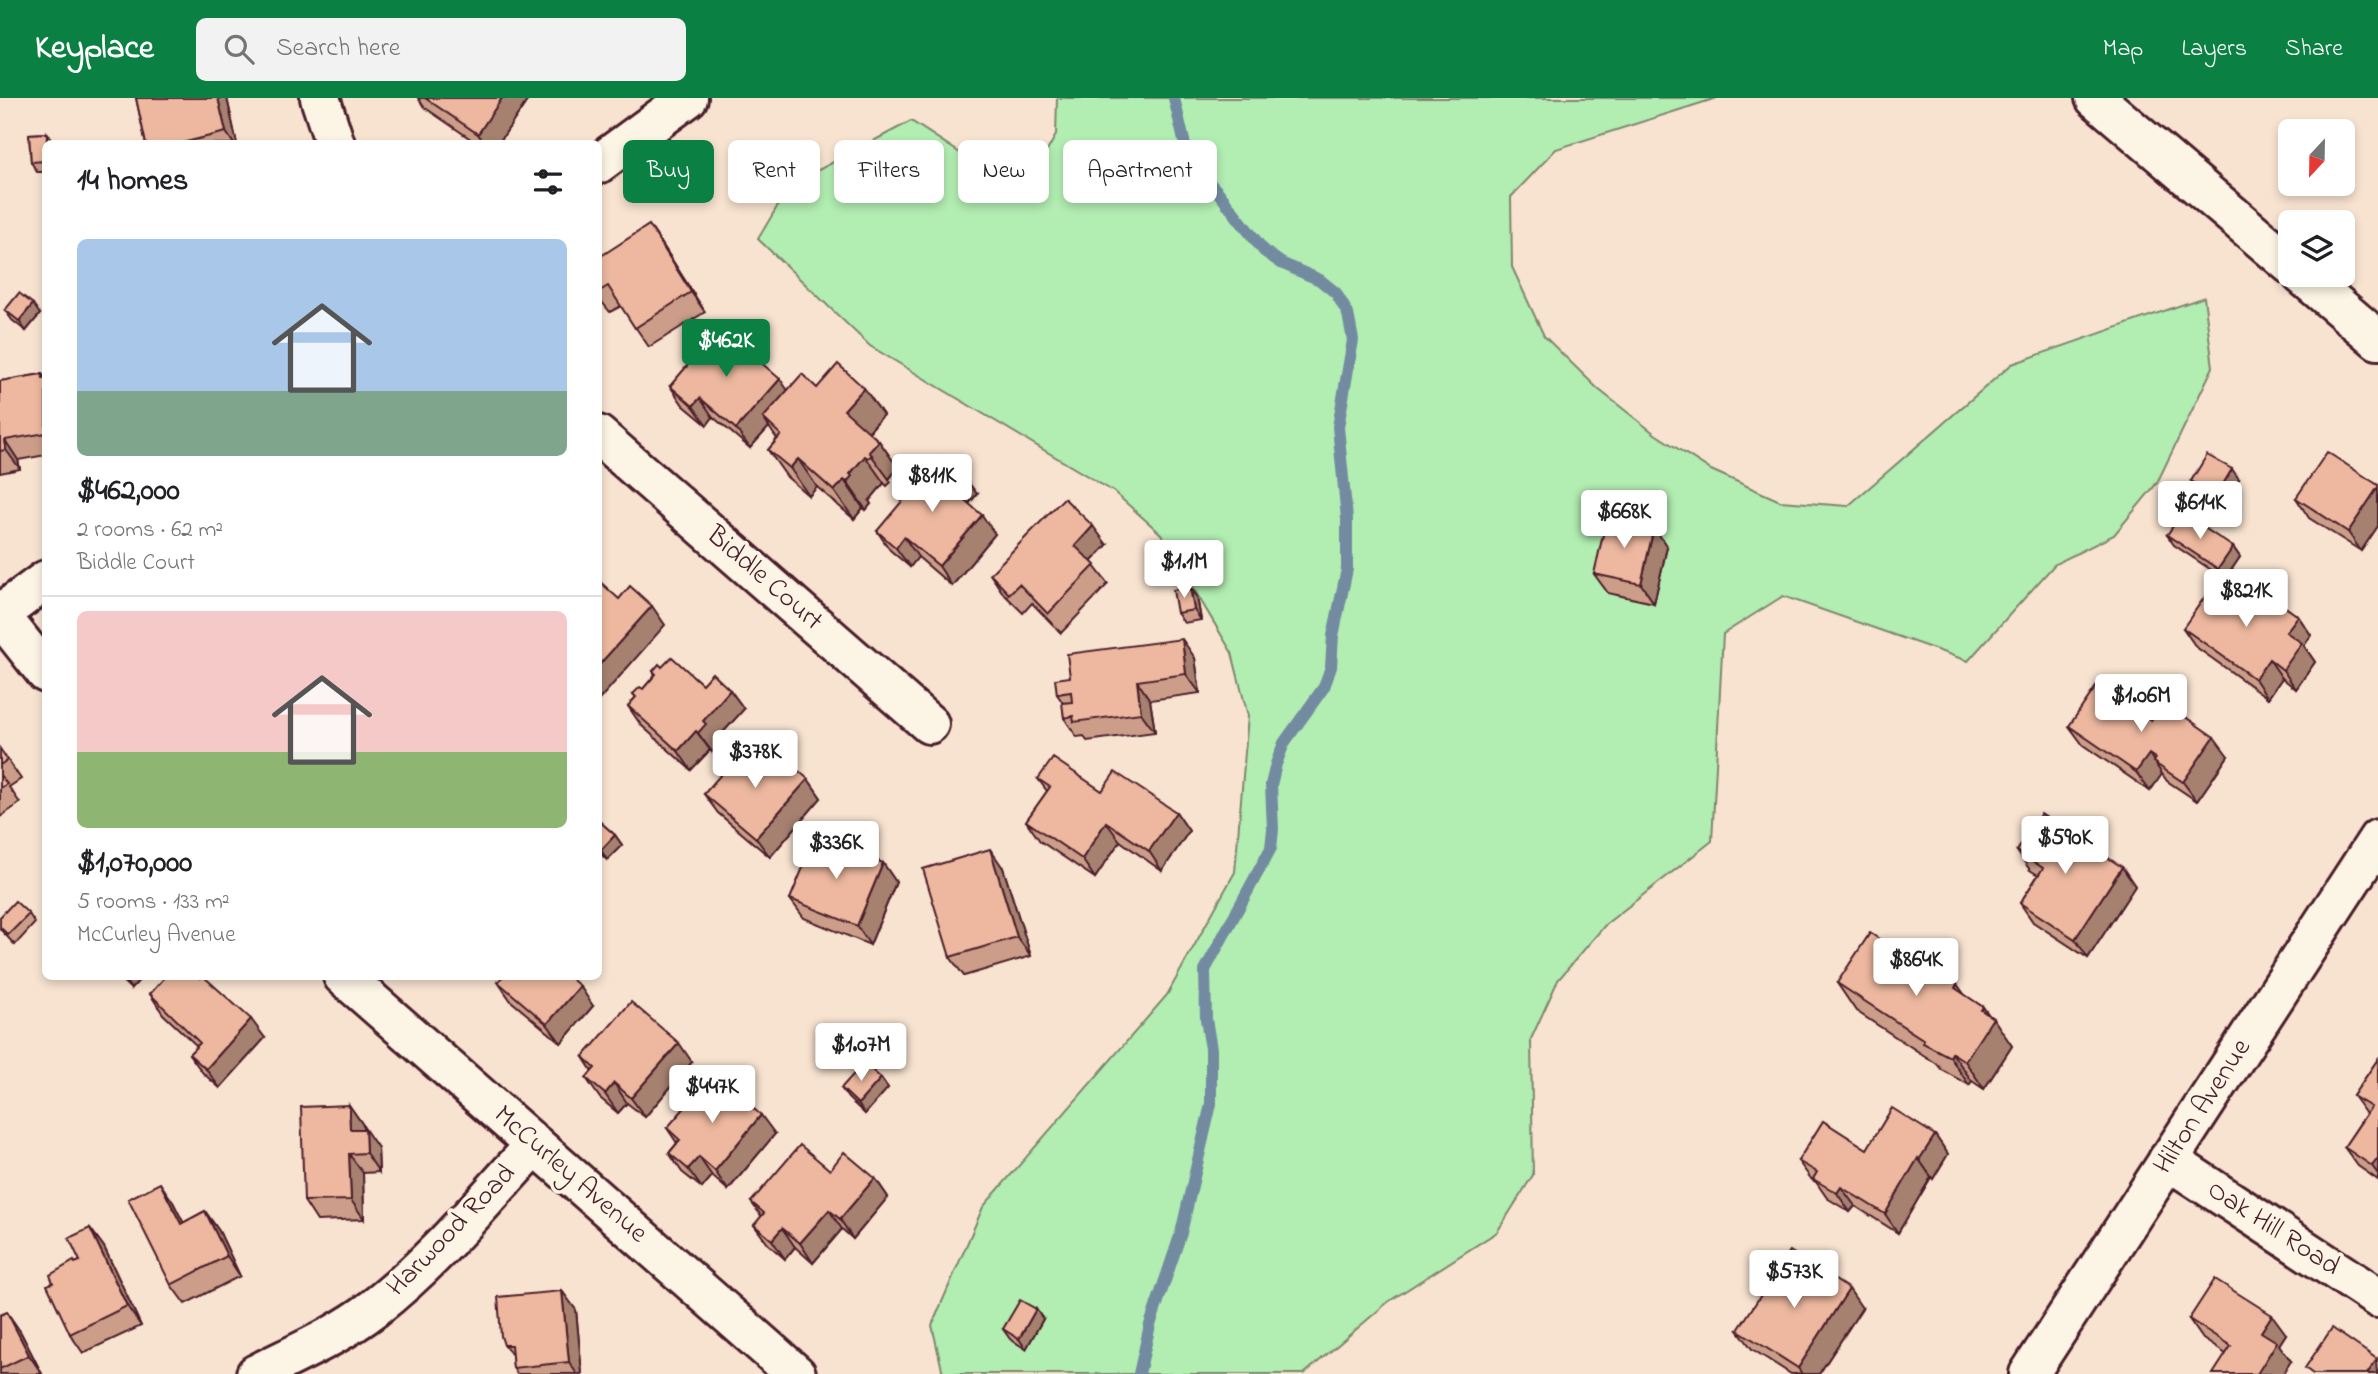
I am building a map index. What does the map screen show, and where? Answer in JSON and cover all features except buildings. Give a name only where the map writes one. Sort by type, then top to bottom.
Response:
[{"type":"street","points":[[320,98],[334,140]]},
{"type":"street","points":[[602,161],[688,98]]},
{"type":"street","points":[[2095,98],[2278,254]]},
{"type":"street","points":[[2316,287],[2378,340]]},
{"type":"street","name":"Biddle Court","points":[[602,438],[929,724]]},
{"type":"street","points":[[42,583],[0,614],[42,668]]},
{"type":"street","name":"Hilton Avenue","points":[[2029,1374],[2378,839]]},
{"type":"street","name":"McCurley Avenue","points":[[348,980],[796,1374]]},
{"type":"street","name":"Harwood Road","points":[[256,1374],[316,1343],[381,1303],[419,1271],[535,1145]]},
{"type":"street","name":"Oak Hill Road","points":[[2168,1160],[2378,1298]]},
{"type":"green space","points":[[1057,98],[1717,98],[1556,149],[1511,197],[1512,267],[1544,336],[1598,389],[1655,434],[1711,470],[1780,501],[1848,506],[2012,364],[2204,297],[2213,367],[2157,483],[2114,535],[2055,564],[1968,661],[1783,596],[1723,634],[1712,841],[1606,924],[1558,980],[1531,1039],[1533,1175],[1497,1232],[1388,1302],[1304,1374],[943,1374],[932,1325],[983,1207],[1167,995],[1235,872],[1248,716],[1232,653],[1161,534],[1114,492],[870,346],[758,239],[779,203],[820,203],[820,169],[834,162],[834,203],[944,203],[944,143],[958,152],[958,203],[1049,203],[1049,148],[1056,135]]},
{"type":"green space","points":[[911,121],[940,140],[875,140]]},
{"type":"waterway","points":[[1139,1374],[1150,1325],[1181,1233],[1211,1104],[1211,1049],[1206,1019],[1205,970],[1271,848],[1271,785],[1276,764],[1284,743],[1324,687],[1331,667],[1333,636],[1347,569],[1347,519],[1338,427],[1353,340],[1348,314],[1336,293],[1320,280],[1281,263],[1264,251],[1218,192],[1192,165],[1174,98]]}]
